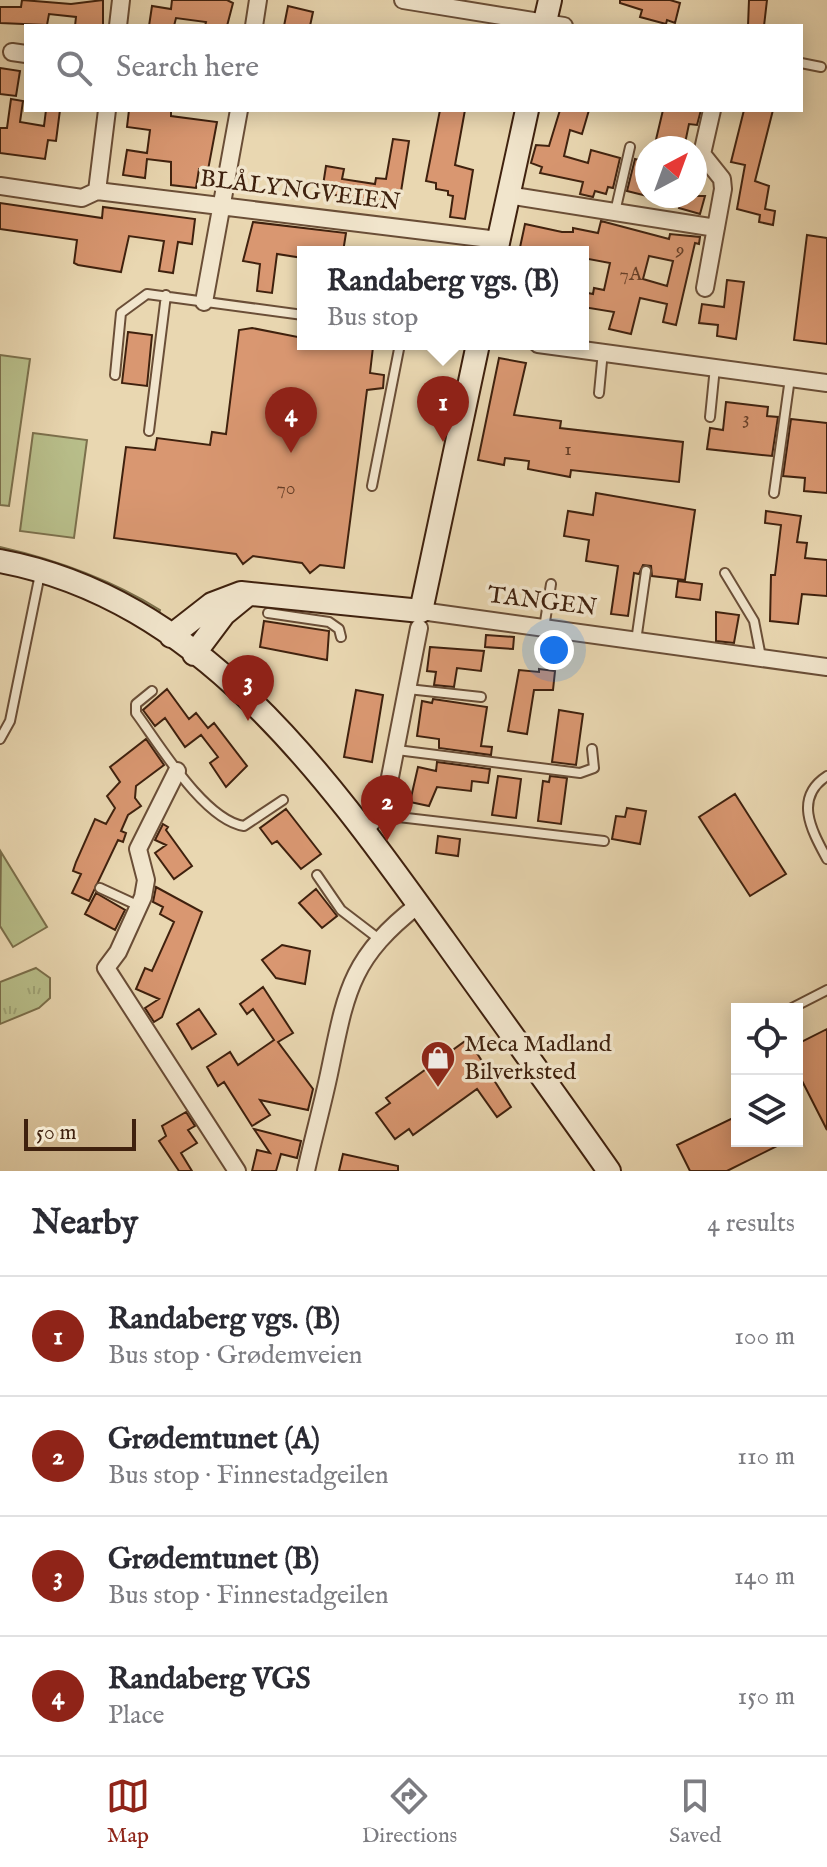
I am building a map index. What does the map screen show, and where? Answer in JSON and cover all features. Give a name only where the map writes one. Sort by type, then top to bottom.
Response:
[{"type":"main road","points":[[550,0],[551,24]]},
{"type":"main road","points":[[497,246],[527,112]]},
{"type":"main road","points":[[420,620],[477,350]]},
{"type":"main road","points":[[0,561],[40,570],[109,597],[194,654],[291,740],[322,773],[609,1171]]},
{"type":"main road","points":[[171,636],[222,598],[250,593]]},
{"type":"main road","points":[[194,654],[224,614],[250,593]]},
{"type":"main road","name":"TANGEN","points":[[250,593],[420,620]]},
{"type":"street","points":[[118,24],[121,0]]},
{"type":"street","points":[[254,24],[258,0]]},
{"type":"street","points":[[403,0],[545,24]]},
{"type":"street","points":[[97,191],[107,112]]},
{"type":"street","points":[[204,302],[239,112]]},
{"type":"street","points":[[705,288],[722,179],[702,154],[712,112]]},
{"type":"street","name":"BLÅLYNGVEIEN","points":[[0,186],[82,198],[97,191],[497,246]]},
{"type":"street","points":[[507,195],[716,228]]},
{"type":"street","points":[[589,349],[827,383]]},
{"type":"street","points":[[364,831],[381,815],[397,750],[420,620]]},
{"type":"street","name":"TANGEN","points":[[420,620],[544,628],[827,667]]},
{"type":"street","points":[[177,771],[138,849],[146,880],[139,906],[118,952],[106,968],[230,1168]]},
{"type":"street","points":[[306,1171],[345,998],[360,965],[379,939],[418,905]]},
{"type":"lane","points":[[803,63],[821,67]]},
{"type":"lane","points":[[615,213],[630,147]]},
{"type":"lane","points":[[115,375],[121,313],[147,294],[297,314]]},
{"type":"lane","points":[[149,431],[166,295]]},
{"type":"lane","points":[[372,486],[399,350]]},
{"type":"lane","points":[[599,393],[603,351]]},
{"type":"lane","points":[[710,417],[715,367]]},
{"type":"lane","points":[[774,493],[790,378]]},
{"type":"lane","points":[[0,739],[10,721],[40,570]]},
{"type":"lane","points":[[636,641],[646,571]]},
{"type":"lane","points":[[725,573],[754,621],[761,658]]},
{"type":"lane","points":[[544,628],[551,584]]},
{"type":"lane","points":[[268,613],[329,622],[339,629],[341,637]]},
{"type":"lane","points":[[408,689],[481,697]]},
{"type":"lane","points":[[152,691],[136,704],[136,713],[177,771],[206,804],[238,826],[253,822],[283,800]]},
{"type":"lane","points":[[0,716],[10,721]]},
{"type":"lane","points":[[397,750],[580,773],[591,771],[596,764],[592,749]]},
{"type":"lane","points":[[827,776],[810,792],[806,808],[810,825],[827,859]]},
{"type":"lane","points":[[381,815],[604,841]]},
{"type":"lane","points":[[317,875],[341,910],[379,939]]},
{"type":"lane","points":[[100,888],[139,906]]},
{"type":"lane","points":[[802,1003],[827,990]]},
{"type":"green space","points":[[0,355],[30,359],[9,506],[0,505]]},
{"type":"green space","points":[[33,433],[87,440],[74,538],[20,531]]},
{"type":"green space","points":[[0,547],[62,564],[102,580],[160,610],[159,614],[0,553]]},
{"type":"green space","points":[[1,852],[47,927],[13,947],[0,926]]},
{"type":"green space","points":[[36,968],[50,978],[50,998],[39,1008],[0,1024],[0,982]]},
{"type":"building","points":[[22,0],[71,4],[103,0],[103,24],[75,24],[76,17],[49,14],[47,24],[0,23],[0,7],[21,7]]},
{"type":"building","points":[[172,0],[227,0],[233,3],[228,24],[206,24],[176,18],[174,24],[149,24],[152,6],[171,9]]},
{"type":"building","points":[[620,0],[670,0],[680,3],[675,23],[667,20],[666,24],[640,17],[642,10],[620,3]]},
{"type":"building","points":[[749,0],[767,0],[764,24],[748,24]]},
{"type":"building","points":[[288,6],[313,12],[310,24],[284,24]]},
{"type":"building","points":[[0,68],[20,71],[16,96],[0,94]]},
{"type":"building","points":[[11,99],[23,101],[20,122],[44,126],[46,112],[60,112],[56,141],[48,140],[45,159],[0,153],[0,128],[7,128]]},
{"type":"building","points":[[129,112],[171,112],[171,116],[217,122],[208,170],[199,169],[196,188],[171,185],[171,162],[147,159],[145,178],[123,175],[127,150],[147,153],[150,130],[127,127]]},
{"type":"building","points":[[440,112],[465,112],[455,165],[473,170],[465,219],[450,217],[453,196],[448,195],[448,191],[436,189],[436,183],[426,181]]},
{"type":"building","points":[[559,112],[588,112],[582,134],[570,130],[564,156],[588,163],[591,150],[620,158],[613,188],[608,187],[606,194],[595,191],[593,197],[580,194],[583,182],[540,173],[542,167],[531,163],[536,145],[549,146]]},
{"type":"building","points":[[663,112],[700,112],[697,125],[689,124],[686,136],[657,136]]},
{"type":"building","points":[[744,112],[772,112],[755,181],[769,186],[765,209],[775,211],[773,225],[759,222],[760,215],[737,209],[745,165],[731,162]]},
{"type":"building","points":[[393,139],[409,141],[400,198],[392,196],[390,207],[322,192],[326,166],[344,169],[342,179],[375,184],[376,178],[386,179]]},
{"type":"building","points":[[635,159],[635,193],[627,191]]},
{"type":"building","points":[[0,203],[102,218],[103,207],[195,219],[192,244],[178,242],[173,273],[159,271],[164,241],[129,236],[121,272],[78,265],[74,263],[77,240],[0,229]]},
{"type":"building","points":[[679,208],[702,208],[700,214]]},
{"type":"building","points":[[601,221],[669,239],[670,234],[700,237],[699,244],[695,243],[676,325],[663,322],[667,304],[640,298],[631,334],[609,329],[614,312],[589,308],[589,293],[593,294],[594,288],[604,290],[610,263],[589,259],[589,246],[520,246],[525,224],[562,232],[573,232],[573,228],[598,233]],"holes":[[[649,256],[673,261],[667,286],[643,279]]]},
{"type":"building","points":[[253,222],[346,233],[344,246],[297,246],[297,257],[277,254],[272,293],[257,291],[260,264],[243,261]]},
{"type":"building","points":[[807,235],[827,238],[827,344],[794,340]]},
{"type":"building","points":[[727,280],[744,282],[736,339],[717,336],[718,325],[699,323],[702,304],[724,307]]},
{"type":"building","points":[[252,328],[297,337],[297,350],[373,350],[370,373],[384,375],[383,388],[367,390],[344,568],[320,565],[310,573],[302,563],[253,556],[243,564],[236,554],[114,538],[126,447],[155,450],[157,438],[210,445],[212,432],[226,434],[239,330]]},
{"type":"building","points":[[128,332],[152,335],[147,386],[122,383]]},
{"type":"building","points":[[499,358],[526,363],[514,415],[561,421],[560,428],[683,442],[679,482],[571,470],[570,477],[528,469],[529,461],[505,458],[504,465],[478,460]]},
{"type":"building","points":[[726,402],[768,407],[767,416],[778,417],[772,456],[707,449],[710,428],[723,430]]},
{"type":"building","points":[[791,419],[827,423],[827,493],[804,491],[805,478],[783,476]]},
{"type":"building","points":[[596,493],[695,510],[685,580],[652,576],[651,566],[643,565],[639,574],[634,573],[628,616],[611,614],[618,566],[586,561],[589,540],[564,536],[568,511],[593,515]]},
{"type":"building","points":[[766,511],[801,516],[797,542],[807,543],[805,558],[827,560],[827,596],[802,594],[798,624],[770,621],[771,575],[775,575],[781,525],[765,523]]},
{"type":"building","points":[[678,581],[702,584],[700,600],[676,597]]},
{"type":"building","points":[[716,612],[739,615],[734,643],[716,641]]},
{"type":"building","points":[[264,621],[329,631],[327,660],[260,647]]},
{"type":"building","points":[[486,635],[514,637],[513,649],[485,647]]},
{"type":"building","points":[[430,647],[484,651],[481,671],[457,668],[454,687],[434,685],[436,672],[427,671]]},
{"type":"building","points":[[539,669],[555,671],[553,690],[534,690],[527,734],[508,731],[519,670],[539,672]]},
{"type":"building","points":[[167,689],[189,719],[196,713],[208,728],[214,723],[247,766],[226,787],[210,763],[218,757],[201,735],[185,747],[165,718],[155,726],[143,710]]},
{"type":"building","points":[[356,690],[383,695],[372,762],[344,757]]},
{"type":"building","points":[[433,699],[487,707],[481,746],[492,747],[491,755],[439,748],[439,739],[417,736],[422,701],[432,703]]},
{"type":"building","points":[[559,710],[583,714],[576,765],[552,762]]},
{"type":"building","points":[[146,739],[164,765],[136,786],[135,798],[141,806],[128,815],[121,831],[126,833],[123,842],[118,840],[89,901],[72,893],[81,874],[73,871],[76,862],[95,819],[106,824],[115,808],[107,796],[120,782],[110,767]]},
{"type":"building","points":[[437,762],[490,769],[488,783],[472,781],[471,791],[437,787],[429,806],[410,802],[418,767],[436,771]]},
{"type":"building","points":[[498,776],[521,779],[516,818],[492,815]]},
{"type":"building","points":[[550,776],[567,778],[561,824],[538,821],[543,781],[549,782]]},
{"type":"building","points":[[735,794],[786,874],[750,896],[699,817]]},
{"type":"building","points":[[627,808],[646,811],[640,844],[612,839],[616,816],[625,817]]},
{"type":"building","points":[[286,809],[321,854],[301,869],[277,841],[272,844],[260,828]]},
{"type":"building","points":[[163,824],[168,827],[166,830],[192,866],[174,879],[155,853],[166,845],[155,840]]},
{"type":"building","points":[[438,836],[460,839],[458,856],[436,853]]},
{"type":"building","points":[[156,887],[202,912],[162,1017],[154,1022],[145,1008],[159,999],[136,989],[145,968],[152,971],[174,922],[160,914],[163,907],[153,902]]},
{"type":"building","points":[[316,889],[337,916],[322,928],[299,903]]},
{"type":"building","points":[[96,893],[125,910],[115,930],[85,914]]},
{"type":"building","points":[[282,945],[310,951],[305,984],[276,978],[262,960]]},
{"type":"building","points":[[263,987],[293,1033],[278,1042],[313,1089],[308,1110],[260,1100],[270,1115],[252,1126],[224,1082],[218,1086],[207,1067],[230,1052],[238,1065],[274,1040],[253,1009],[247,1014],[240,1004]]},
{"type":"building","points":[[199,1009],[216,1034],[192,1049],[177,1024]]},
{"type":"building","points":[[827,1029],[827,1130],[803,1083],[803,1041]]},
{"type":"building","points":[[468,1039],[511,1107],[497,1117],[477,1089],[413,1135],[409,1129],[395,1139],[376,1113],[390,1103],[386,1098]]},
{"type":"building","points":[[186,1112],[195,1126],[188,1130],[197,1143],[181,1153],[192,1171],[179,1171],[159,1141],[166,1136],[162,1126]]},
{"type":"building","points":[[731,1119],[731,1147],[775,1147],[727,1171],[690,1171],[677,1145]]},
{"type":"building","points":[[254,1129],[301,1141],[297,1158],[281,1154],[276,1171],[252,1171],[257,1150],[270,1153]]},
{"type":"building","points":[[343,1154],[398,1166],[398,1171],[339,1171]]},
{"type":"place","name":"Randaberg vgs. (B)","points":[[443,442]]},
{"type":"place","name":"Randaberg VGS","points":[[291,453]]},
{"type":"place","name":"Grødemtunet (B)","points":[[248,721]]},
{"type":"place","name":"Grødemtunet (A)","points":[[387,841]]},
{"type":"place","name":"Meca Madland Bilverksted","points":[[438,1089]]}]
